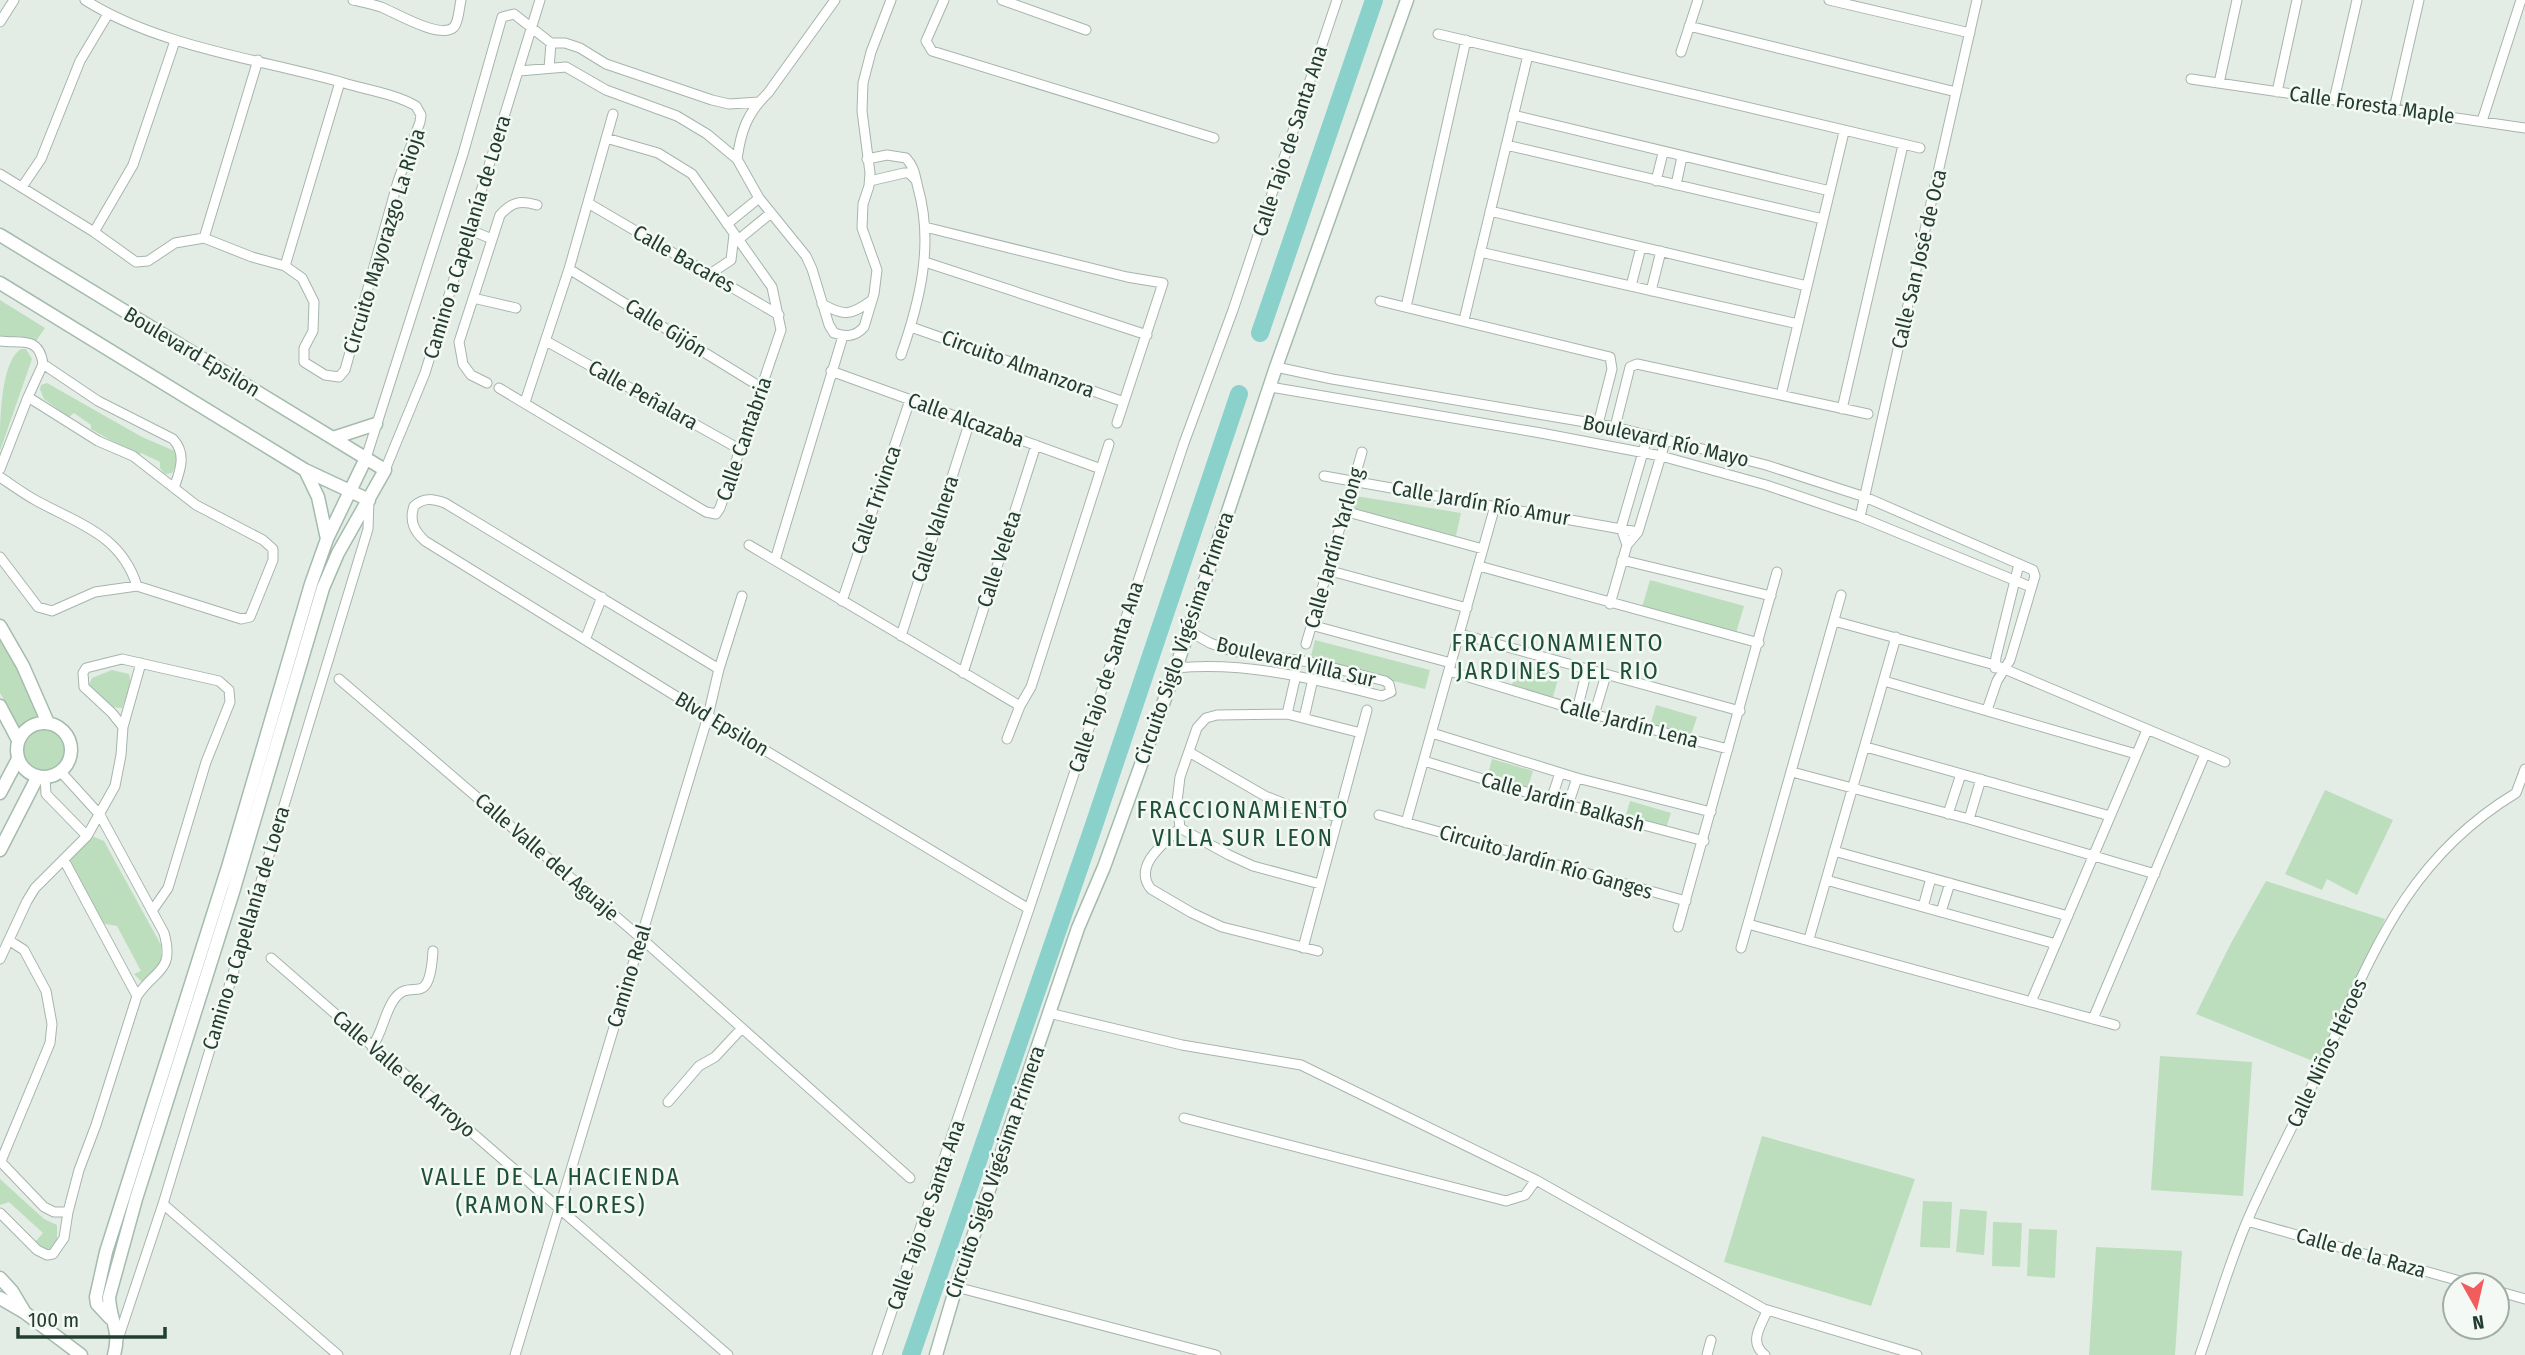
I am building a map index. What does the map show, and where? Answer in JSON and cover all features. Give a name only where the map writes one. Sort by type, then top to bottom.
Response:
[{"type":"street","points":[[0,22],[14,0]]},
{"type":"street","name":"Circuito Mayorazgo La Rioja","points":[[85,0],[108,14],[175,41],[340,82],[416,106],[421,115],[398,181],[345,370],[339,377],[325,375],[304,362],[304,348],[313,331],[314,302],[302,278],[285,265]]},
{"type":"street","points":[[353,0],[379,3],[433,30],[444,32],[453,28],[461,0]]},
{"type":"street","name":"Camino a Capellanía de Loera","points":[[385,470],[425,373],[540,0]]},
{"type":"street","points":[[737,159],[741,129],[835,0]]},
{"type":"street","points":[[519,71],[566,67],[606,90],[677,116],[707,134],[737,159],[759,198],[806,256],[829,325],[834,333],[843,336],[859,332],[864,327],[877,270],[862,229],[863,204],[870,181],[862,111],[863,83],[871,52],[891,0]]},
{"type":"street","points":[[944,0],[926,41],[932,51],[1214,138]]},
{"type":"street","points":[[1002,0],[1086,30]]},
{"type":"street","name":"Calle Tajo de Santa Ana","points":[[877,1355],[1184,443],[1233,310],[1337,0]]},
{"type":"street","name":"Circuito Siglo Vigésima Primera","points":[[936,1355],[956,1287],[1078,928],[1108,856],[1175,668],[1276,367],[1407,0]]},
{"type":"street","points":[[1681,52],[1698,0]]},
{"type":"street","points":[[1829,0],[1970,33]]},
{"type":"street","name":"Calle San José de Oca","points":[[1860,517],[1978,0]]},
{"type":"street","points":[[2218,83],[2237,0]]},
{"type":"street","points":[[2277,92],[2297,0]]},
{"type":"street","points":[[2334,100],[2357,0]]},
{"type":"street","points":[[2394,109],[2419,0]]},
{"type":"street","points":[[2482,121],[2521,0]]},
{"type":"street","points":[[22,187],[41,159],[80,61],[108,14]]},
{"type":"street","points":[[113,1321],[97,1304],[96,1297],[106,1252],[228,867],[305,604],[327,539],[366,458],[463,154],[500,19],[507,14],[514,14],[551,43],[565,43],[580,48],[606,64],[712,100],[729,104],[759,102]]},
{"type":"street","points":[[1689,26],[1956,92]]},
{"type":"street","points":[[1438,34],[1920,148]]},
{"type":"street","points":[[1406,307],[1466,40]]},
{"type":"street","points":[[94,233],[133,164],[175,41]]},
{"type":"street","points":[[549,68],[551,43]]},
{"type":"street","points":[[1464,320],[1528,55]]},
{"type":"street","points":[[204,238],[258,60]]},
{"type":"street","name":"Calle Foresta Maple","points":[[2192,79],[2525,128]]},
{"type":"street","points":[[0,174],[140,263],[148,261],[175,243],[204,238],[252,257],[285,265],[340,82]]},
{"type":"street","points":[[525,402],[569,270],[613,114]]},
{"type":"street","points":[[1513,115],[1830,191]]},
{"type":"street","points":[[1780,395],[1844,132]]},
{"type":"street","name":"Calle Cantabria","points":[[499,387],[712,514],[720,508],[781,330],[772,287],[692,174],[657,153],[606,138]]},
{"type":"street","points":[[1506,145],[1823,219]]},
{"type":"street","points":[[1842,409],[1903,145]]},
{"type":"street","points":[[1656,181],[1663,153]]},
{"type":"street","points":[[867,159],[887,155],[906,158],[914,169],[925,213],[925,262],[911,327],[901,355]]},
{"type":"street","points":[[1676,185],[1682,157]]},
{"type":"street","points":[[870,181],[904,173],[909,173],[916,180]]},
{"type":"street","points":[[727,224],[759,198]]},
{"type":"street","points":[[487,383],[471,375],[463,364],[459,342],[500,215],[510,205],[522,201],[537,205]]},
{"type":"street","name":"Calle Bacares","points":[[588,203],[779,315]]},
{"type":"street","points":[[1490,211],[1807,286]]},
{"type":"street","points":[[710,274],[731,260],[736,237],[771,213]]},
{"type":"street","points":[[925,227],[1128,277],[1163,283],[1117,423]]},
{"type":"street","points":[[470,230],[492,239]]},
{"type":"street","name":"Boulevard Epsilon","points":[[0,235],[385,470]]},
{"type":"street","points":[[1631,286],[1641,247]]},
{"type":"street","points":[[1651,291],[1661,251]]},
{"type":"street","points":[[1480,252],[1798,324]]},
{"type":"street","points":[[925,262],[1147,335]]},
{"type":"street","name":"Calle Gijón","points":[[569,270],[762,388]]},
{"type":"street","name":"Boulevard Epsilon","points":[[0,283],[305,470],[369,500]]},
{"type":"street","points":[[473,298],[516,308]]},
{"type":"street","points":[[822,304],[838,312],[847,313],[857,312],[871,301]]},
{"type":"street","points":[[1380,301],[1609,357],[1612,369],[1598,424]]},
{"type":"street","name":"Circuito Almanzora","points":[[911,327],[1124,402]]},
{"type":"street","points":[[775,560],[843,336]]},
{"type":"street","name":"Calle Peñalara","points":[[546,341],[741,450]]},
{"type":"street","points":[[1,344],[29,342],[39,350],[43,364],[98,401],[173,439],[180,449],[182,465],[174,488]]},
{"type":"street","points":[[0,469],[43,364]]},
{"type":"street","points":[[1615,427],[1630,367],[1637,364],[1868,414]]},
{"type":"street","name":"Boulevard Río Mayo","points":[[1270,387],[1661,456],[1766,485],[1860,517],[2031,587],[2035,576],[2033,570],[1865,497],[1766,465],[1615,427],[1276,367]]},
{"type":"street","name":"Calle Alcazaba","points":[[831,371],[1101,469]]},
{"type":"street","points":[[0,557],[35,603],[46,611],[55,610],[94,592],[137,586],[245,619],[252,613],[273,561],[273,549],[263,540],[204,510],[133,456],[98,441],[28,397]]},
{"type":"street","name":"Calle Trivinca","points":[[842,601],[910,400]]},
{"type":"street","name":"Calle Valnera","points":[[901,636],[970,421]]},
{"type":"street","points":[[333,438],[376,424]]},
{"type":"street","points":[[1627,545],[1621,528],[1648,435]]},
{"type":"street","points":[[1610,604],[1627,545],[1638,531],[1666,439]]},
{"type":"street","points":[[1007,739],[1031,687],[1109,444]]},
{"type":"street","name":"Calle Veleta","points":[[963,673],[1036,445]]},
{"type":"street","name":"Calle Jardín Yarlong","points":[[1306,644],[1362,452]]},
{"type":"street","points":[[305,470],[318,497],[327,539]]},
{"type":"street","points":[[118,1339],[108,1297],[323,588],[338,553],[385,470]]},
{"type":"street","name":"Calle Jardín Río Amur","points":[[1324,476],[1638,531]]},
{"type":"street","points":[[0,477],[35,500],[108,540],[128,564],[137,586]]},
{"type":"street","name":"Blvd Epsilon","points":[[602,597],[445,503],[424,499],[414,506],[413,526],[417,534],[708,716],[1029,909]]},
{"type":"street","name":"Camino a Capellanía de Loera","points":[[114,1355],[163,1204],[368,529],[369,500]]},
{"type":"street","points":[[1406,823],[1495,506]]},
{"type":"street","points":[[1344,511],[1483,549]]},
{"type":"street","points":[[749,545],[1020,706]]},
{"type":"street","points":[[1622,560],[1771,596]]},
{"type":"street","points":[[1997,681],[1995,664],[2020,564]]},
{"type":"street","points":[[1479,566],[1759,643]]},
{"type":"street","points":[[1327,570],[1467,608]]},
{"type":"street","points":[[1678,927],[1777,572]]},
{"type":"street","points":[[1987,710],[1997,681],[2010,660],[2031,587]]},
{"type":"street","points":[[1741,948],[1841,595]]},
{"type":"street","name":"Camino Real","points":[[515,1355],[742,596]]},
{"type":"street","points":[[585,640],[602,597],[719,669]]},
{"type":"street","points":[[1834,621],[1995,664],[2225,762]]},
{"type":"street","name":"Calle Jardín Lena","points":[[1311,625],[1450,667],[1577,710],[1728,749]]},
{"type":"street","points":[[0,626],[23,666],[48,723],[64,732],[69,739],[70,756],[60,771],[41,777],[26,770],[18,759]]},
{"type":"street","name":"Boulevard Villa Sur","points":[[1175,668],[1231,666],[1313,678],[1382,696],[1387,695],[1391,688],[1385,681],[1310,662],[1232,651],[1187,631]]},
{"type":"street","name":"Calle Jardín Lena","points":[[1460,634],[1740,710]]},
{"type":"street","points":[[1809,939],[1896,637]]},
{"type":"street","points":[[1231,666],[1232,651]]},
{"type":"street","points":[[123,727],[84,687],[83,673],[90,666],[122,659],[141,663],[219,681],[229,690],[231,696],[206,762],[168,888],[152,911]]},
{"type":"street","points":[[0,959],[35,888],[87,836],[117,780],[123,727],[141,663]]},
{"type":"street","points":[[1577,710],[1587,670]]},
{"type":"street","points":[[1287,714],[1296,675]]},
{"type":"street","points":[[1594,715],[1606,675]]},
{"type":"street","points":[[1304,718],[1313,678]]},
{"type":"street","name":"Calle Valle del Aguaje","points":[[340,679],[641,938],[910,1178]]},
{"type":"street","points":[[1884,681],[2136,754]]},
{"type":"street","points":[[0,706],[18,740],[18,759],[0,793]]},
{"type":"street","points":[[1303,948],[1367,710]]},
{"type":"street","points":[[1318,951],[1206,920],[1159,895],[1147,884],[1145,872],[1150,859],[1180,828],[1177,789],[1196,728],[1206,718],[1217,715],[1287,714],[1361,733]]},
{"type":"street","points":[[18,740],[30,726],[48,723]]},
{"type":"street","points":[[2031,1002],[2147,730]]},
{"type":"street","name":"Calle Jardín Balkash","points":[[1432,733],[1577,778],[1711,812]]},
{"type":"street","points":[[1866,747],[2110,816]]},
{"type":"street","points":[[1189,752],[1265,796],[1288,805],[1339,817]]},
{"type":"street","points":[[2094,1019],[2205,754]]},
{"type":"street","name":"Calle Jardín Balkash","points":[[1424,761],[1568,805],[1704,841]]},
{"type":"street","points":[[2520,794],[2525,769]]},
{"type":"street","points":[[0,1213],[37,1250],[50,1255],[62,1243],[79,1170],[137,996],[145,984],[164,967],[167,960],[164,933],[100,815],[60,771]]},
{"type":"street","points":[[1792,772],[1969,819],[2155,874]]},
{"type":"street","points":[[1551,800],[1560,773]]},
{"type":"street","points":[[1948,814],[1961,774]]},
{"type":"street","points":[[41,777],[46,794],[87,836]]},
{"type":"street","points":[[0,850],[41,777]]},
{"type":"street","points":[[1568,805],[1577,778]]},
{"type":"street","points":[[1969,819],[1981,779]]},
{"type":"street","name":"Calle Niños Héroes","points":[[2200,1355],[2247,1221],[2399,904],[2415,882],[2462,831],[2493,807],[2520,794]]},
{"type":"street","name":"Circuito Jardín Río Ganges","points":[[1379,815],[1686,901]]},
{"type":"street","points":[[1180,828],[1253,866],[1320,884]]},
{"type":"street","points":[[1834,851],[2068,916]]},
{"type":"street","points":[[64,860],[137,996]]},
{"type":"street","points":[[1923,907],[1931,878]]},
{"type":"street","points":[[1826,880],[2056,944]]},
{"type":"street","points":[[1941,912],[1951,883]]},
{"type":"street","points":[[1748,924],[2115,1026]]},
{"type":"street","points":[[10,941],[24,950],[41,981],[51,1007],[52,1024],[50,1043],[0,1161],[44,1207],[54,1212],[68,1212]]},
{"type":"street","points":[[372,1047],[396,997],[408,990],[425,988],[428,985],[432,975],[433,951]]},
{"type":"street","name":"Calle Valle del Arroyo","points":[[271,958],[728,1355]]},
{"type":"street","points":[[1049,1013],[1182,1045],[1301,1065],[1536,1180],[1701,1276],[1767,1311],[1917,1355]]},
{"type":"street","points":[[668,1102],[699,1066],[715,1057],[742,1028]]},
{"type":"street","points":[[1184,1118],[1506,1201],[1525,1195],[1536,1180]]},
{"type":"street","points":[[163,1204],[338,1355]]},
{"type":"street","name":"Calle de la Raza","points":[[2247,1221],[2441,1276]]},
{"type":"street","points":[[0,1278],[24,1311]]},
{"type":"street","points":[[956,1287],[1216,1355]]},
{"type":"street","points":[[0,1298],[24,1311],[80,1355]]},
{"type":"street","points":[[1765,1355],[1759,1350],[1755,1339],[1767,1311]]},
{"type":"street","points":[[1707,1355],[1711,1340]]},
{"type":"green space","points":[[0,300],[45,328],[36,341],[18,336],[7,340],[0,335]]},
{"type":"green space","points":[[21,349],[26,349],[32,359],[0,451],[5,380],[14,356]]},
{"type":"green space","points":[[47,383],[142,437],[177,452],[177,464],[172,473],[165,474],[160,468],[160,462],[141,453],[138,456],[91,429],[91,425],[74,413],[69,417],[44,399],[40,389],[41,385]]},
{"type":"green space","points":[[1356,496],[1461,513],[1456,536],[1352,508]]},
{"type":"green space","points":[[1650,580],[1744,606],[1736,633],[1642,607]]},
{"type":"green space","points":[[0,636],[43,718],[20,728],[0,693]]},
{"type":"green space","points":[[1315,640],[1430,670],[1425,689],[1310,660]]},
{"type":"green space","points":[[1519,663],[1559,675],[1553,697],[1512,685]]},
{"type":"green space","points":[[112,670],[129,674],[131,684],[122,708],[110,707],[88,687],[92,678]]},
{"type":"green space","points":[[1656,705],[1697,717],[1690,738],[1650,726]]},
{"type":"green space","points":[[43,729],[58,735],[64,750],[58,765],[43,771],[28,765],[22,750],[28,735]]},
{"type":"green space","points":[[1492,759],[1533,771],[1526,793],[1486,781]]},
{"type":"green space","points":[[2325,790],[2393,820],[2357,895],[2327,879],[2322,890],[2285,874]]},
{"type":"green space","points":[[1630,801],[1671,813],[1664,834],[1624,822]]},
{"type":"green space","points":[[85,833],[104,841],[161,945],[161,969],[143,983],[134,974],[141,971],[117,926],[95,922],[64,862]]},
{"type":"green space","points":[[2266,881],[2385,919],[2318,1063],[2196,1014]]},
{"type":"green space","points":[[2160,1056],[2252,1062],[2243,1196],[2151,1190]]},
{"type":"green space","points":[[1762,1136],[1915,1179],[1871,1306],[1724,1262]]},
{"type":"green space","points":[[0,1179],[44,1219],[57,1225],[57,1243],[52,1253],[35,1242],[43,1233],[9,1202],[0,1205]]},
{"type":"green space","points":[[1923,1201],[1952,1202],[1950,1248],[1920,1247]]},
{"type":"green space","points":[[1960,1209],[1987,1211],[1984,1255],[1956,1252]]},
{"type":"green space","points":[[1993,1222],[2022,1223],[2020,1267],[1992,1266]]},
{"type":"green space","points":[[2029,1229],[2057,1230],[2055,1278],[2027,1276]]},
{"type":"green space","points":[[2096,1247],[2182,1251],[2175,1355],[2089,1355]]},
{"type":"waterway","points":[[1260,333],[1374,0]]},
{"type":"waterway","points":[[911,1355],[1239,394]]},
{"type":"district","name":"FRACCIONAMIENTO JARDINES DEL RIO","points":[[1558,657]]},
{"type":"district","name":"FRACCIONAMIENTO VILLA SUR LEON","points":[[1243,824]]},
{"type":"district","name":"VALLE DE LA HACIENDA (RAMON FLORES)","points":[[551,1191]]}]
